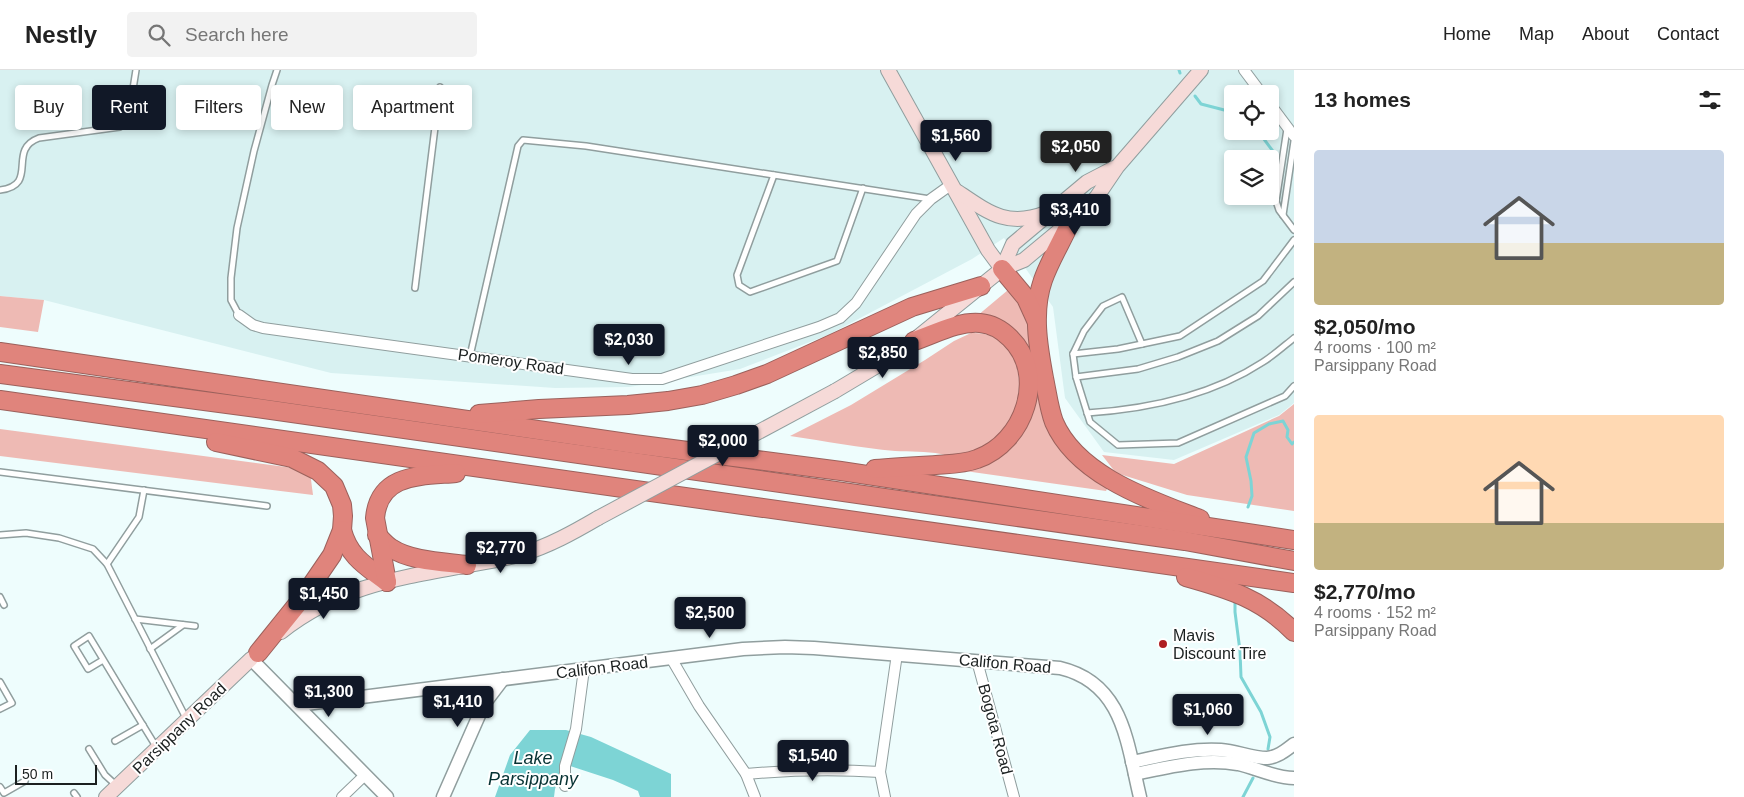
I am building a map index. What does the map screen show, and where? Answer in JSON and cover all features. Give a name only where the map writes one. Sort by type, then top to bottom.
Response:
[{"type":"highway","points":[[1071,221],[1042,281],[1036,320],[1050,407],[1059,432],[1086,462],[1125,488],[1151,500],[1234,531]]},
{"type":"highway","points":[[1002,269],[1026,298],[1036,320]]},
{"type":"highway","points":[[450,417],[539,409],[628,405],[668,401],[702,394],[767,374],[912,307],[981,286]]},
{"type":"highway","points":[[841,471],[963,463],[978,459],[992,453],[1003,444],[1020,420],[1029,392],[1029,376],[1022,354],[1006,334],[990,325],[967,323],[914,341]]},
{"type":"highway","points":[[0,352],[634,444],[841,471],[1294,540]]},
{"type":"highway","points":[[0,374],[267,409],[1166,538],[1294,561]]},
{"type":"highway","points":[[0,400],[1294,583]]},
{"type":"highway","points":[[68,410],[292,458],[318,471],[334,486],[342,505],[343,516],[342,530],[332,555],[309,588],[255,656]]},
{"type":"highway","points":[[387,582],[374,518],[378,503],[386,490],[398,481],[412,477],[487,470]]},
{"type":"highway","points":[[342,530],[345,541],[355,557],[387,582]]},
{"type":"highway","points":[[377,535],[398,552],[421,559],[467,565]]},
{"type":"highway","points":[[1106,556],[1233,590],[1272,612],[1294,632]]},
{"type":"main road","points":[[888,70],[988,250],[1002,269]]},
{"type":"main road","name":"Parsippany Road","points":[[110,794],[255,656],[291,624],[312,610],[353,591],[387,582],[522,554],[564,538],[835,391],[897,354],[1002,269],[1024,260],[1096,198],[1116,167],[1201,70]]},
{"type":"main road","name":"Parsippany Road","points":[[1002,269],[1013,244],[1087,182],[1116,167]]},
{"type":"main road","points":[[953,187],[982,209],[1010,220],[1026,219],[1056,209]]},
{"type":"street","points":[[1244,70],[1255,85]]},
{"type":"street","points":[[1279,116],[1291,132]]},
{"type":"street","name":"Pomeroy Road","points":[[239,315],[253,325],[263,328],[632,379],[662,379],[819,327],[840,318],[856,303],[916,214],[931,199],[953,187]]},
{"type":"street","name":"Califon Road","points":[[298,705],[743,649],[785,647],[897,654],[1060,668],[1070,670],[1090,680],[1107,695],[1122,721],[1140,797]]},
{"type":"street","points":[[885,797],[880,772],[897,654]]},
{"type":"street","points":[[255,656],[298,705],[387,797]]},
{"type":"street","points":[[671,658],[699,706],[746,774],[755,797]]},
{"type":"street","name":"Bogota Road","points":[[977,661],[1014,797]]},
{"type":"street","points":[[565,786],[566,766],[576,729],[584,669]]},
{"type":"street","points":[[443,797],[484,704],[503,679]]},
{"type":"street","points":[[1133,768],[1174,753],[1209,750],[1236,752],[1268,758],[1285,751],[1294,744]]},
{"type":"street","points":[[1133,768],[1209,762],[1236,764],[1294,778]]},
{"type":"street","points":[[746,774],[838,769],[880,772]]},
{"type":"street","points":[[342,797],[365,775]]},
{"type":"lane","points":[[0,190],[13,186],[18,182],[22,174],[25,147],[31,141],[40,138],[120,127],[129,114],[136,70]]},
{"type":"lane","points":[[239,315],[231,300],[231,278],[237,228],[254,151],[277,70]]},
{"type":"lane","points":[[415,288],[435,130]]},
{"type":"lane","points":[[1291,132],[1277,196],[1278,206],[1294,230]]},
{"type":"lane","points":[[470,356],[518,146],[523,140],[586,146],[931,199]]},
{"type":"lane","points":[[1283,215],[1294,142]]},
{"type":"lane","points":[[774,175],[737,275],[739,285],[750,292],[837,261],[863,188]]},
{"type":"lane","points":[[1073,354],[1118,349],[1180,336],[1263,281],[1294,240]]},
{"type":"lane","points":[[1076,377],[1138,369],[1178,357],[1218,341],[1258,316],[1294,282]]},
{"type":"lane","points":[[1142,344],[1122,297],[1103,306],[1084,331],[1073,354],[1076,377],[1090,422],[1118,444],[1178,443],[1285,396],[1294,386]]},
{"type":"lane","points":[[1087,413],[1151,406],[1189,397],[1235,378],[1263,362],[1294,338]]},
{"type":"lane","points":[[0,472],[266,506]]},
{"type":"lane","points":[[107,564],[139,517],[144,490]]},
{"type":"lane","points":[[0,535],[26,533],[59,538],[93,549],[107,564],[187,720]]},
{"type":"lane","points":[[0,597],[4,605]]},
{"type":"lane","points":[[136,619],[195,626]]},
{"type":"lane","points":[[150,649],[183,625]]},
{"type":"lane","points":[[104,660],[88,670],[74,646],[89,636],[104,660],[157,748]]},
{"type":"lane","points":[[0,682],[12,703],[0,709]]},
{"type":"lane","points":[[115,741],[143,725]]},
{"type":"lane","points":[[88,749],[105,775],[110,794]]},
{"type":"lane","points":[[0,787],[4,793],[25,781]]},
{"type":"shaded area","points":[[0,70],[1294,70],[1294,403],[1279,415],[1174,460],[1104,452],[1065,398],[1053,307],[1004,238],[972,259],[828,335],[740,369],[629,387],[555,388],[331,373],[44,300],[0,296]]},
{"type":"shaded area","points":[[1008,290],[1012,290],[1025,313],[1043,408],[1108,487],[1106,491],[965,471],[965,469],[1002,452],[1031,368],[977,316]]},
{"type":"shaded area","points":[[0,296],[44,300],[38,332],[0,327]]},
{"type":"shaded area","points":[[971,333],[992,336],[1007,347],[1016,363],[1019,383],[1016,404],[1008,423],[995,440],[977,451],[964,456],[949,457],[930,452],[895,451],[790,436],[851,405],[954,341]]},
{"type":"shaded area","points":[[1294,404],[1294,511],[1187,495],[1116,473],[1102,455],[1174,464],[1279,416]]},
{"type":"shaded area","points":[[0,429],[301,469],[310,472],[313,495],[0,456]]},
{"type":"water","name":"Lake Parsippany","points":[[530,730],[566,730],[591,737],[671,774],[671,797],[640,797],[638,791],[613,780],[564,764],[554,797],[495,797],[510,755]]},
{"type":"waterway","points":[[1195,96],[1201,104],[1224,110]]},
{"type":"waterway","points":[[1265,140],[1272,150]]},
{"type":"waterway","points":[[1248,507],[1252,496],[1246,457],[1254,433],[1269,424],[1283,421],[1288,430],[1287,437],[1292,444],[1294,442]]},
{"type":"waterway","points":[[1235,602],[1241,677],[1261,712],[1270,737],[1268,749]]},
{"type":"waterway","points":[[1243,797],[1253,778]]},
{"type":"place","name":"Mavis Discount Tire","points":[[1163,644]]}]
